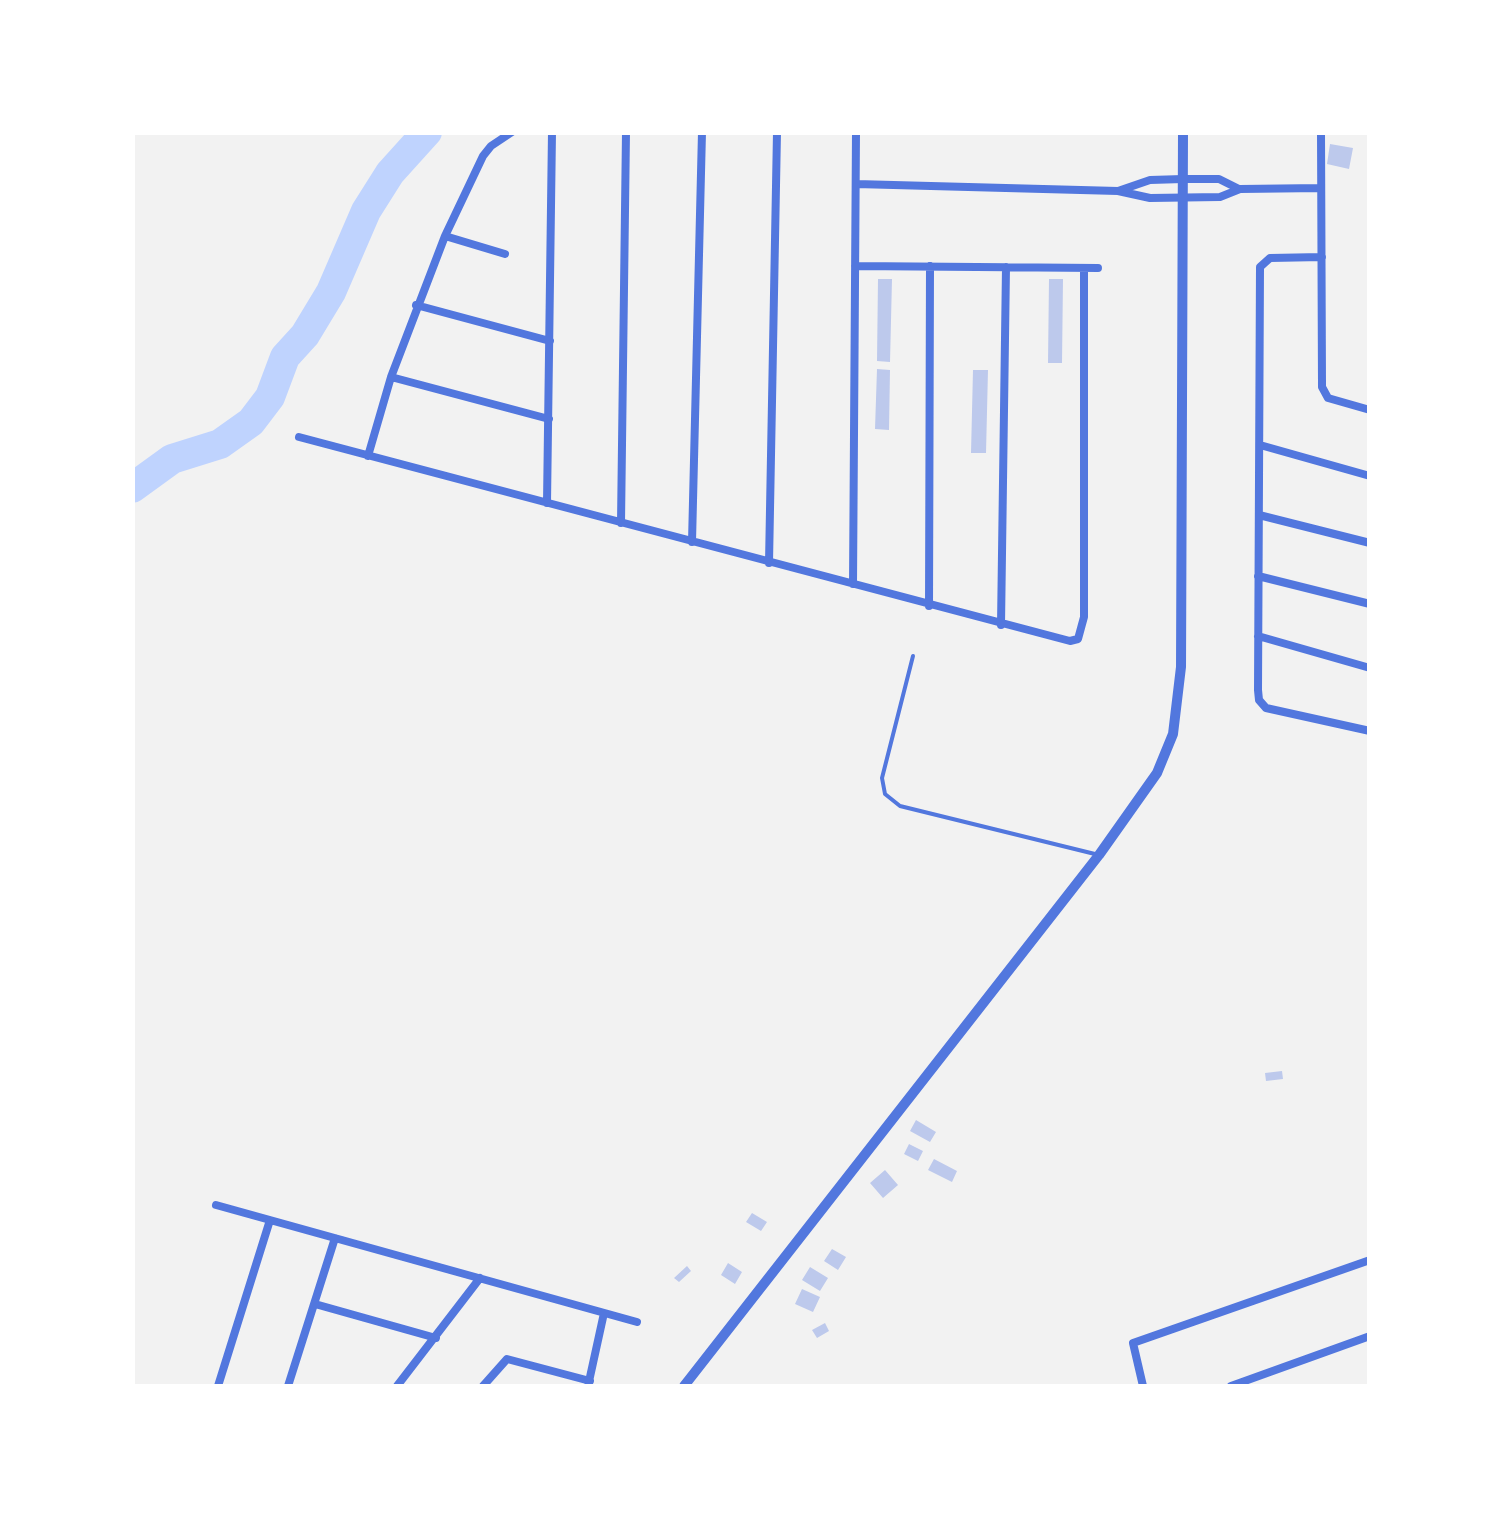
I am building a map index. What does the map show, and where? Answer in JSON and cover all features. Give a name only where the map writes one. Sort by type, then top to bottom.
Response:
[{"type":"street","points":[[368,456],[391,376],[445,236],[483,156],[512,132]]},
{"type":"street","points":[[546,503],[552,132]]},
{"type":"street","points":[[620,523],[626,132]]},
{"type":"street","points":[[692,542],[702,132]]},
{"type":"street","points":[[770,563],[777,132]]},
{"type":"street","points":[[853,584],[856,132]]},
{"type":"street","points":[[684,1386],[1099,854],[1157,773],[1174,734],[1180,666],[1183,132]]},
{"type":"street","points":[[1321,132],[1322,388],[1328,398],[1370,410]]},
{"type":"street","points":[[1118,191],[1150,180],[1182,179],[1219,179],[1240,189]]},
{"type":"street","points":[[856,184],[1118,191],[1150,198],[1220,197],[1240,189],[1321,188]]},
{"type":"street","points":[[445,236],[505,254]]},
{"type":"street","points":[[1322,257],[1270,258],[1260,267],[1258,690],[1266,708],[1370,731]]},
{"type":"street","points":[[855,266],[1098,268]]},
{"type":"street","points":[[928,606],[930,266]]},
{"type":"street","points":[[1002,625],[1006,267]]},
{"type":"street","points":[[299,437],[1070,641],[1078,639],[1082,631],[1084,268]]},
{"type":"street","points":[[416,305],[550,340]]},
{"type":"street","points":[[391,376],[549,419]]},
{"type":"street","points":[[1260,445],[1370,476]]},
{"type":"street","points":[[1259,515],[1370,543]]},
{"type":"street","points":[[1258,576],[1370,604]]},
{"type":"street","points":[[1258,636],[1370,668]]},
{"type":"street","points":[[216,1205],[637,1322]]},
{"type":"street","points":[[218,1386],[270,1220]]},
{"type":"street","points":[[288,1386],[335,1238]]},
{"type":"street","points":[[1143,1386],[1133,1343],[1370,1260]]},
{"type":"street","points":[[397,1386],[480,1278]]},
{"type":"street","points":[[315,1304],[436,1338]]},
{"type":"street","points":[[482,1386],[507,1358],[589,1384],[604,1312]]},
{"type":"street","points":[[1231,1386],[1370,1336]]},
{"type":"lane","points":[[913,656],[882,778],[885,794],[900,806],[1099,854]]},
{"type":"building","points":[[1330,144],[1353,148],[1349,169],[1327,164]]},
{"type":"building","points":[[878,279],[892,279],[890,362],[877,361]]},
{"type":"building","points":[[1049,279],[1063,279],[1062,363],[1048,363]]},
{"type":"building","points":[[877,369],[890,370],[889,430],[875,429]]},
{"type":"building","points":[[973,370],[988,370],[986,453],[971,453]]},
{"type":"building","points":[[1282,1071],[1283,1079],[1266,1081],[1265,1073]]},
{"type":"building","points":[[916,1120],[936,1132],[930,1142],[910,1131]]},
{"type":"building","points":[[909,1144],[923,1151],[918,1161],[904,1154]]},
{"type":"building","points":[[934,1159],[957,1171],[952,1182],[928,1170]]},
{"type":"building","points":[[885,1170],[898,1185],[883,1198],[870,1183]]},
{"type":"building","points":[[752,1213],[767,1222],[761,1231],[746,1222]]},
{"type":"building","points":[[832,1249],[846,1257],[838,1270],[824,1261]]},
{"type":"building","points":[[728,1263],[742,1272],[735,1284],[721,1275]]},
{"type":"building","points":[[687,1266],[691,1271],[679,1282],[674,1278]]},
{"type":"building","points":[[810,1267],[828,1278],[820,1291],[802,1280]]},
{"type":"building","points":[[802,1289],[820,1297],[813,1312],[795,1304]]},
{"type":"building","points":[[825,1323],[829,1331],[817,1338],[812,1330]]},
{"type":"waterway","points":[[132,488],[172,459],[220,444],[251,422],[270,397],[285,357],[305,335],[331,292],[366,211],[390,173],[427,132]]}]
